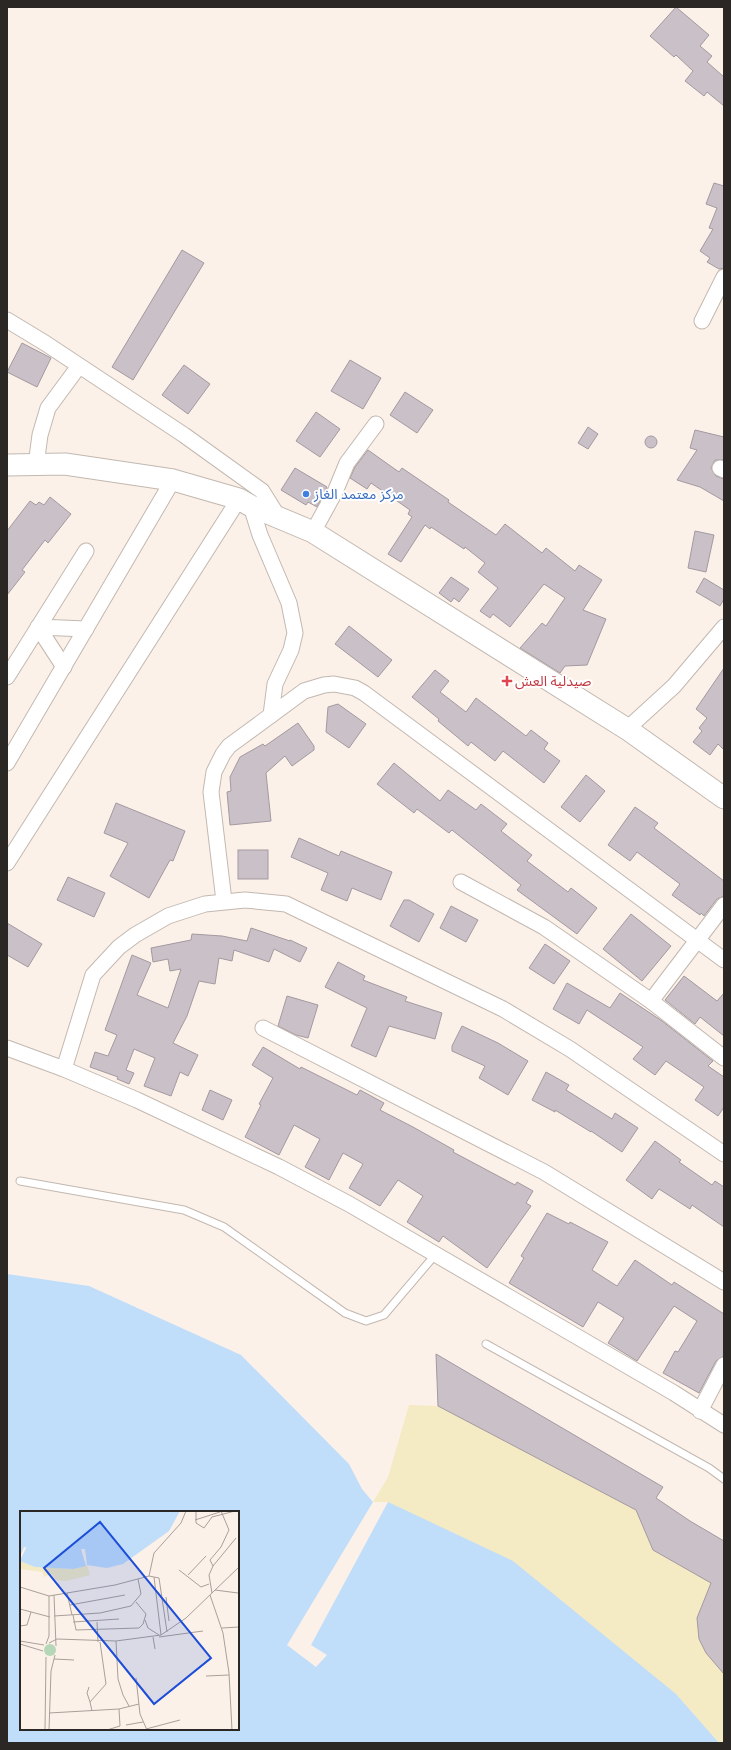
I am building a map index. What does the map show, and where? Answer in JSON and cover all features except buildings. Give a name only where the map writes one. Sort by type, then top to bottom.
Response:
[{"type":"main road","points":[[7,464],[65,464],[173,480],[245,502],[277,515],[313,532],[627,729],[724,798]]},
{"type":"street","points":[[702,321],[724,277]]},
{"type":"street","points":[[7,320],[45,343],[184,435],[262,491],[277,515]]},
{"type":"street","points":[[36,464],[40,435],[48,408],[79,366]]},
{"type":"street","points":[[313,532],[335,492],[348,463],[376,424]]},
{"type":"street","points":[[7,763],[173,480]]},
{"type":"street","points":[[245,502],[289,603],[295,633],[291,650],[275,684],[271,715]]},
{"type":"street","points":[[7,863],[245,502]]},
{"type":"street","points":[[7,677],[86,551]]},
{"type":"street","points":[[627,729],[674,686],[724,627]]},
{"type":"street","points":[[38,628],[86,629]]},
{"type":"street","points":[[38,628],[64,667]]},
{"type":"street","points":[[224,901],[211,802],[211,781],[218,762],[229,746],[304,691],[318,686],[344,685],[364,693],[724,960]]},
{"type":"street","points":[[461,882],[544,926],[651,1001],[724,1058]]},
{"type":"street","points":[[64,1069],[93,975],[106,960],[135,935],[157,922],[186,910],[224,901],[258,901],[286,904],[504,1009],[570,1049],[724,1154]]},
{"type":"street","points":[[651,1001],[724,905]]},
{"type":"street","points":[[263,1028],[544,1172],[724,1282]]},
{"type":"street","points":[[7,1048],[64,1069],[194,1126],[279,1167],[349,1204],[435,1256],[667,1389],[724,1425]]},
{"type":"street","points":[[700,1411],[724,1365]]},
{"type":"lane","points":[[20,1181],[184,1210],[224,1227],[345,1313],[366,1321],[384,1315],[435,1256]]},
{"type":"lane","points":[[486,1344],[709,1468],[724,1479]]},
{"type":"sand","points":[[409,1405],[438,1406],[636,1510],[653,1550],[711,1583],[697,1618],[699,1639],[706,1653],[716,1664],[724,1669],[724,1743],[719,1743],[676,1694],[388,1502],[373,1502],[388,1477]]},
{"type":"water","points":[[7,1274],[89,1286],[241,1355],[349,1464],[362,1489],[373,1502],[287,1645],[316,1667],[327,1655],[311,1645],[388,1502],[513,1561],[676,1694],[719,1743],[7,1743]]},
{"type":"place","name":"مركز معتمد الغاز","points":[[306,494]]},
{"type":"place","name":"صيدلية العش","points":[[507,681]]}]
